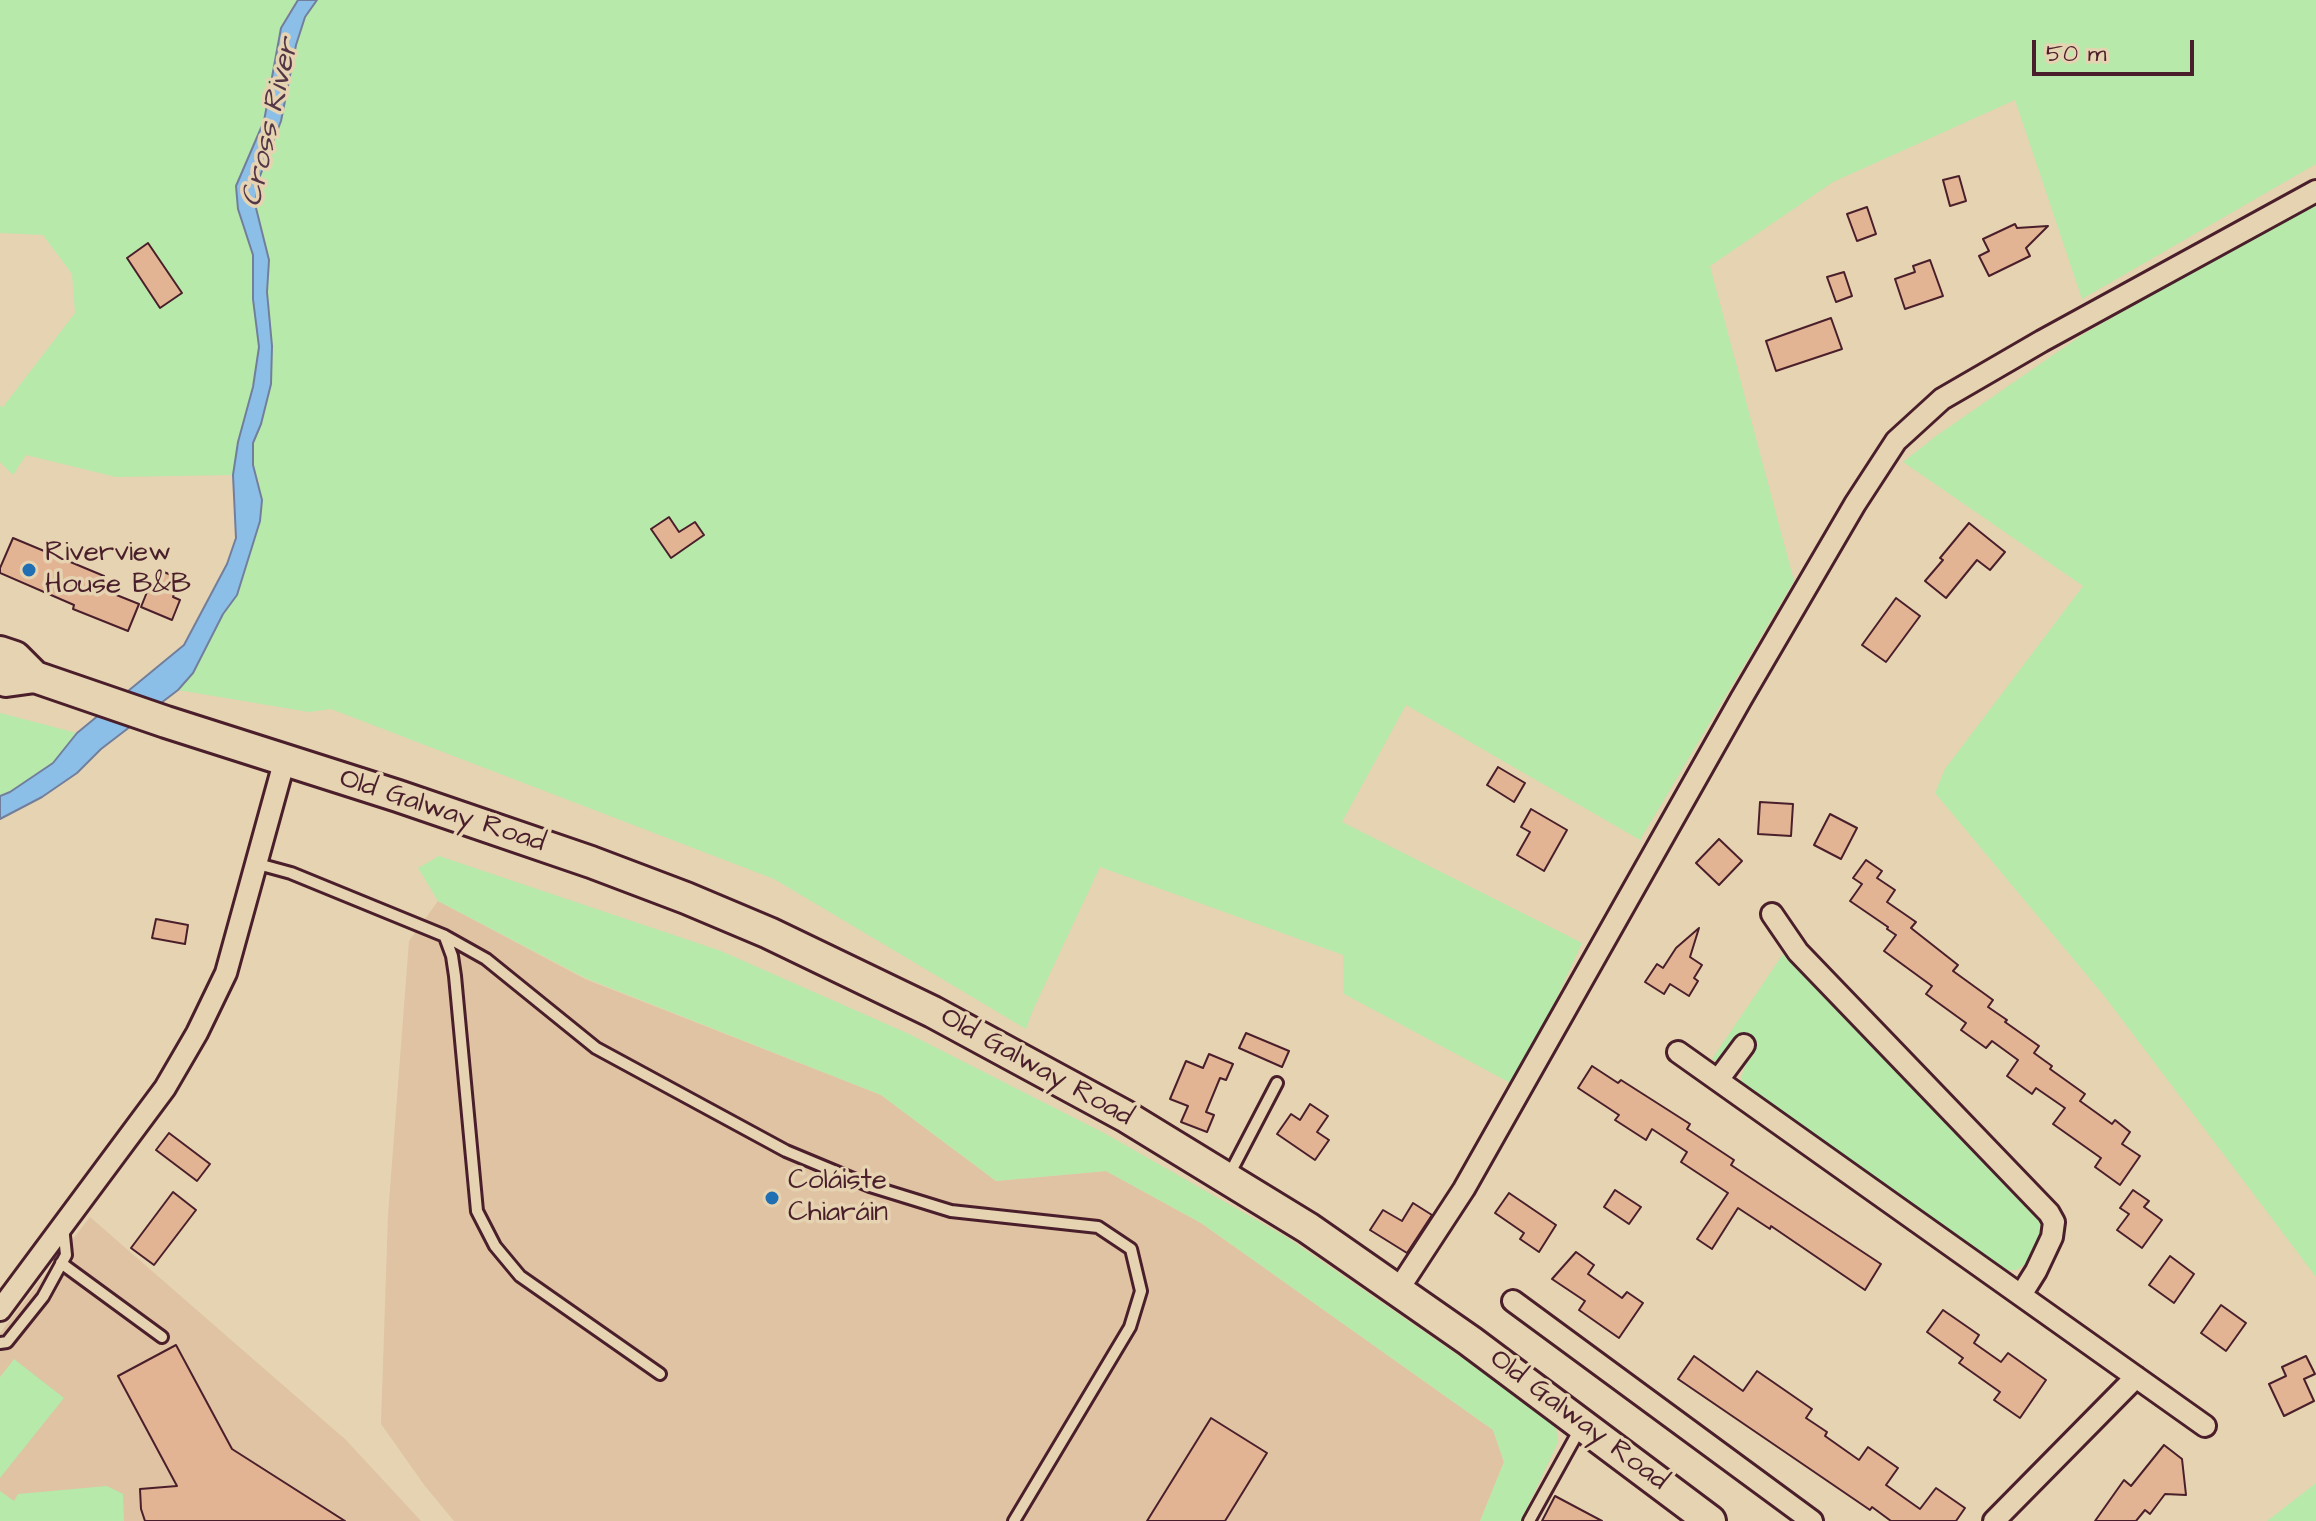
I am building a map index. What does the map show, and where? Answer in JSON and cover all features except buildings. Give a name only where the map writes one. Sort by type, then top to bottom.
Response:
[{"type":"main road","points":[[0,652],[15,657],[35,677]]},
{"type":"main road","name":"Old Galway Road","points":[[35,677],[591,862],[769,933],[933,1012],[1125,1116],[1308,1228],[1470,1341],[1710,1521]]},
{"type":"main road","points":[[0,679],[35,677]]},
{"type":"street","points":[[1398,1290],[1464,1189],[1748,686],[1855,504],[1896,441],[1942,399],[2316,191]]},
{"type":"street","points":[[0,1310],[165,1088],[197,1033],[226,973],[285,759]]},
{"type":"street","points":[[1772,914],[1798,952],[2049,1213],[2054,1222],[2052,1237],[2021,1295]]},
{"type":"street","points":[[1718,1080],[1744,1045]]},
{"type":"street","points":[[1678,1052],[2205,1426]]},
{"type":"street","points":[[1513,1301],[1812,1521]]},
{"type":"street","points":[[1994,1521],[2136,1377]]},
{"type":"lane","points":[[258,864],[291,873],[445,936],[486,959],[596,1048],[786,1151],[870,1186],[951,1211],[1098,1227],[1131,1249],[1141,1291],[1130,1327],[1014,1521]]},
{"type":"lane","points":[[445,936],[455,976],[477,1211],[495,1246],[520,1276],[660,1374]]},
{"type":"lane","points":[[1227,1179],[1277,1083]]},
{"type":"lane","points":[[0,1343],[7,1342],[43,1297],[66,1255],[63,1224]]},
{"type":"lane","points":[[61,1263],[162,1337]]},
{"type":"lane","points":[[1529,1521],[1582,1425]]},
{"type":"shaded area","name":"Coláiste Chiaráin","points":[[438,901],[585,979],[881,1095],[996,1181],[1106,1171],[1201,1223],[1493,1430],[1504,1462],[1480,1521],[454,1521],[381,1424],[388,1215],[409,941]]},
{"type":"shaded area","points":[[90,1217],[346,1440],[421,1521],[0,1521],[0,1333]]},
{"type":"green space","points":[[0,0],[298,0],[288,13],[264,121],[244,167],[244,228],[253,255],[253,299],[259,347],[233,475],[116,477],[26,455],[13,475],[0,462],[0,406],[3,407],[75,313],[72,274],[43,235],[0,233]],"holes":[[[148,244],[160,307],[127,258]]]},
{"type":"green space","points":[[317,0],[2316,0],[2316,164],[2082,299],[2015,100],[1833,182],[1710,266],[1794,581],[1640,840],[1406,705],[1342,822],[1582,943],[1516,1086],[1344,994],[1343,955],[1100,867],[1026,1029],[774,879],[331,709],[309,712],[178,690],[193,673],[223,614],[237,595],[259,482],[253,465],[253,443],[271,384],[272,346],[267,292],[269,260],[255,204],[260,176],[281,121],[296,45],[305,17]]},
{"type":"green space","points":[[2316,201],[2316,1277],[2105,997],[1935,793],[1945,769],[2083,586],[1903,462],[2082,335]]},
{"type":"green space","points":[[0,713],[77,733],[53,763],[0,796]]},
{"type":"green space","points":[[439,856],[721,951],[909,1034],[1104,1133],[1288,1238],[1555,1422],[1558,1442],[1521,1521],[1480,1521],[1504,1462],[1493,1430],[1201,1223],[1106,1171],[996,1181],[881,1095],[585,978],[438,901],[418,868]]},
{"type":"green space","points":[[1783,954],[2033,1210],[2045,1228],[2037,1254],[2026,1264],[2016,1270],[1995,1270],[1744,1092],[1741,1078],[1746,1064],[1754,1055],[1739,1043],[1719,1063],[1712,1059]]},
{"type":"green space","points":[[14,1359],[64,1398],[0,1478],[0,1377]]},
{"type":"green space","points":[[2316,1483],[2316,1521],[2267,1521]]},
{"type":"green space","points":[[107,1486],[123,1494],[124,1521],[0,1521],[0,1491],[14,1501],[18,1494]]},
{"type":"water","name":"Cross River","points":[[298,0],[317,0],[305,17],[296,45],[281,121],[260,176],[255,204],[269,260],[267,292],[272,346],[271,384],[253,443],[253,465],[262,500],[260,521],[237,595],[223,614],[193,673],[178,690],[101,749],[77,773],[42,797],[0,819],[0,796],[53,763],[77,733],[184,645],[227,564],[236,538],[233,475],[259,347],[253,299],[253,255],[238,209],[236,186],[264,121],[281,28]]},
{"type":"place","name":"Riverview House B&B","points":[[29,570]]},
{"type":"place","name":"Coláiste Chiaráin","points":[[772,1198]]}]
